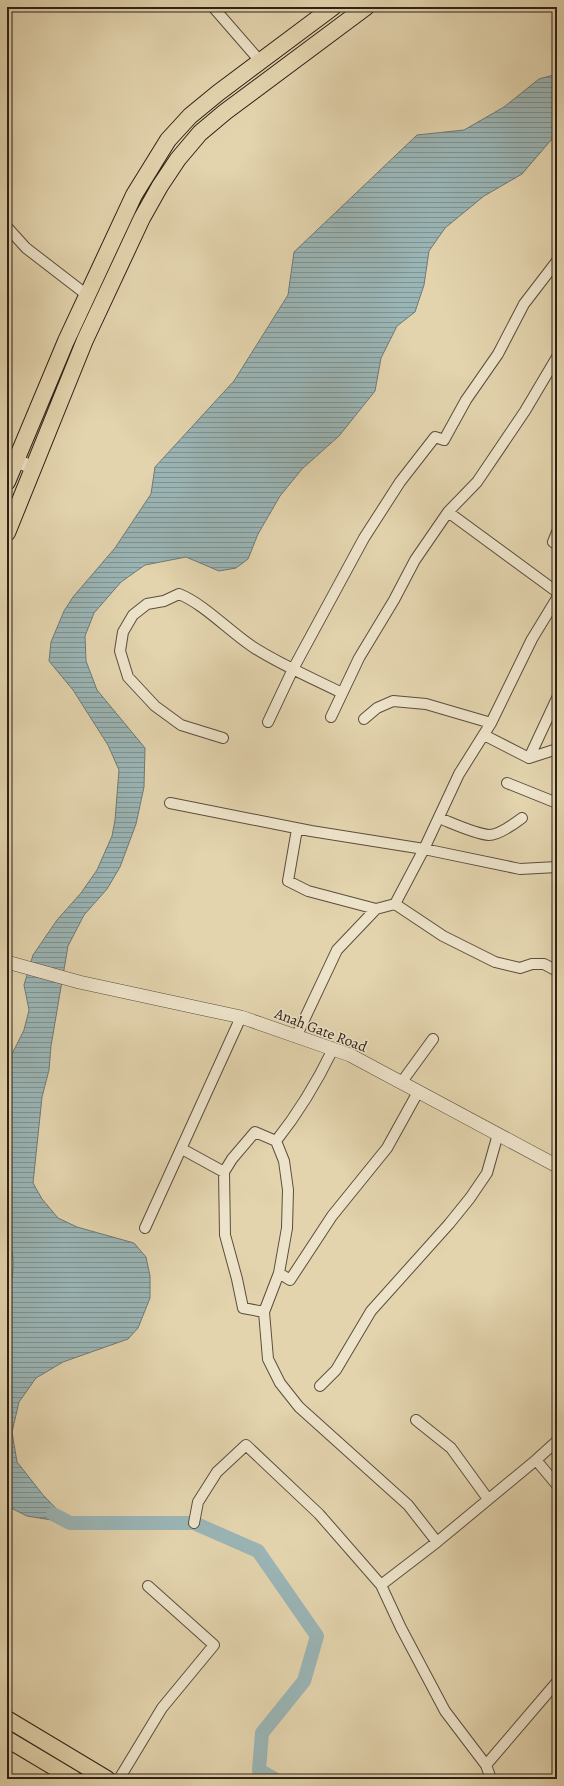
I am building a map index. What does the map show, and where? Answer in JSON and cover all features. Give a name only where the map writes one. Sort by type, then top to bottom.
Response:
[{"type":"main road","points":[[7,482],[12,459],[134,195],[168,140],[190,116],[218,93],[333,7]]},
{"type":"main road","points":[[7,534],[85,340],[142,218],[160,186],[178,159],[200,133],[225,112],[366,7]]},
{"type":"main road","points":[[7,1719],[106,1779]]},
{"type":"main road","points":[[7,1739],[74,1779]]},
{"type":"street","points":[[214,7],[260,61]]},
{"type":"street","points":[[7,227],[26,248],[87,295]]},
{"type":"street","points":[[268,722],[293,669],[364,538],[400,482],[435,437],[444,440],[466,400],[498,354],[524,304],[557,261]]},
{"type":"street","points":[[331,717],[359,658],[394,600],[415,560],[448,512],[481,476],[525,411],[557,357]]},
{"type":"street","points":[[12,459],[34,468]]},
{"type":"street","points":[[448,512],[557,592]]},
{"type":"street","points":[[557,532],[553,542],[557,545]]},
{"type":"street","points":[[223,738],[181,725],[155,706],[128,677],[120,650],[122,632],[134,615],[147,604],[164,602],[179,594],[189,598],[231,632],[254,648],[342,693]]},
{"type":"street","points":[[394,904],[424,849],[459,774],[491,723],[532,639],[557,598]]},
{"type":"street","points":[[529,758],[557,698]]},
{"type":"street","points":[[364,719],[377,708],[393,700],[426,704],[491,723]]},
{"type":"street","points":[[484,735],[529,758],[557,749]]},
{"type":"street","points":[[508,783],[557,803]]},
{"type":"street","points":[[170,803],[297,828],[424,849],[520,869],[557,867]]},
{"type":"street","points":[[439,818],[462,827],[490,835],[507,828],[522,818]]},
{"type":"street","points":[[297,828],[288,882],[308,890],[376,908],[394,904],[444,936],[495,962],[520,968],[532,964],[544,964],[557,971]]},
{"type":"street","points":[[296,1036],[337,950],[376,908]]},
{"type":"street","name":"Anah Gate Road","points":[[7,962],[78,982],[241,1017],[350,1055],[557,1166]]},
{"type":"street","points":[[146,1228],[241,1017]]},
{"type":"street","points":[[401,1083],[433,1039]]},
{"type":"street","points":[[276,1141],[296,1115],[322,1072],[333,1049]]},
{"type":"street","points":[[279,1273],[290,1280],[332,1216],[387,1148],[418,1092]]},
{"type":"street","points":[[264,1312],[243,1308],[225,1236],[224,1172],[232,1159],[255,1132],[276,1141],[284,1161],[288,1190],[287,1228],[279,1273],[264,1312],[268,1359],[280,1383],[299,1407],[316,1424],[408,1505],[437,1542]]},
{"type":"street","points":[[320,1386],[336,1370],[371,1311],[449,1224],[470,1198],[487,1173],[498,1134]]},
{"type":"street","points":[[182,1149],[224,1172]]},
{"type":"street","points":[[416,1420],[451,1448],[488,1499]]},
{"type":"street","points":[[381,1585],[437,1542],[557,1441]]},
{"type":"street","points":[[194,1523],[198,1502],[217,1472],[246,1445],[319,1514],[381,1585],[401,1628],[445,1711],[486,1765],[490,1779]]},
{"type":"street","points":[[536,1460],[557,1485]]},
{"type":"street","points":[[120,1779],[162,1708],[214,1645],[148,1586]]},
{"type":"street","points":[[486,1765],[557,1682]]},
{"type":"water","points":[[557,74],[557,133],[522,174],[484,196],[445,228],[429,251],[424,285],[415,312],[397,326],[381,358],[375,391],[339,436],[302,469],[280,496],[258,534],[248,559],[236,568],[219,571],[186,557],[145,565],[121,582],[94,613],[85,636],[86,661],[97,690],[145,748],[144,787],[136,824],[120,867],[107,889],[84,915],[68,946],[51,1046],[49,1070],[42,1097],[33,1183],[42,1199],[58,1218],[77,1227],[134,1243],[146,1257],[150,1276],[150,1298],[138,1328],[128,1339],[63,1362],[36,1378],[19,1402],[12,1432],[17,1462],[43,1495],[70,1523],[27,1516],[7,1506],[7,1298],[11,1283],[13,1260],[7,1237],[7,1057],[12,1054],[24,1030],[29,1010],[24,985],[33,955],[57,920],[81,893],[97,870],[112,836],[115,820],[119,770],[108,745],[73,690],[49,661],[51,642],[64,611],[73,597],[115,548],[151,494],[155,467],[234,381],[288,295],[294,252],[417,135],[464,130],[504,107],[539,79]]},
{"type":"waterway","points":[[53,1514],[70,1523],[194,1523],[258,1551],[317,1636],[304,1681],[262,1733],[259,1770],[275,1779]]}]
